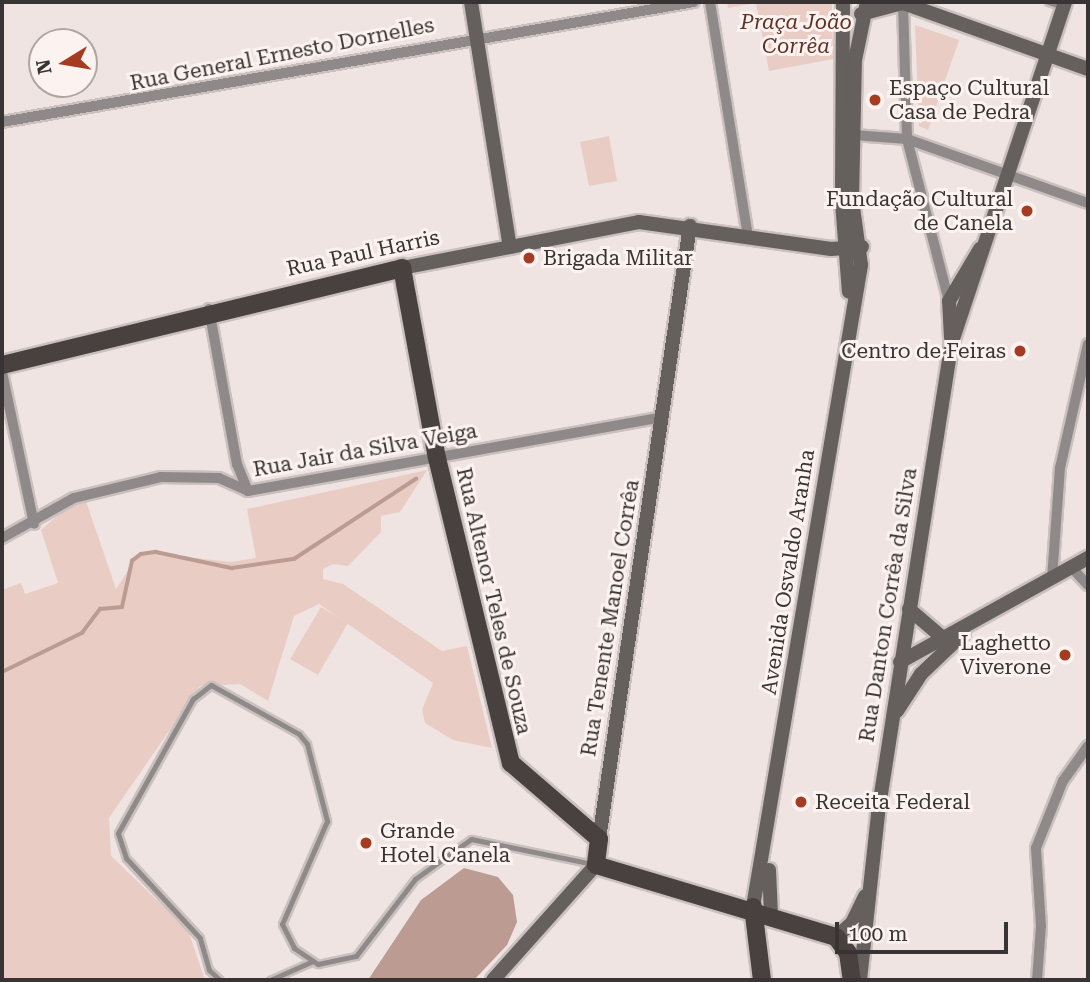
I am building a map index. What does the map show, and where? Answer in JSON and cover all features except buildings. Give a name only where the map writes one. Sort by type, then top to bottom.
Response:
[{"type":"main road","name":"Rua Paul Harris","points":[[2,365],[209,309],[402,268]]},
{"type":"main road","name":"Rua Altenor Teles de Souza","points":[[402,268],[437,458],[511,762],[599,839]]},
{"type":"main road","name":"Rua Tenente Manoel Corrêa","points":[[596,864],[599,839]]},
{"type":"main road","points":[[596,864],[753,908],[836,937],[848,953],[852,980]]},
{"type":"main road","name":"Avenida Osvaldo Aranha","points":[[753,908],[762,980]]},
{"type":"main road","points":[[760,953],[774,930],[798,925]]},
{"type":"street","points":[[471,2],[510,247]]},
{"type":"street","name":"Rua General Ernesto Dornelles","points":[[2,122],[218,89],[478,36],[694,2]]},
{"type":"street","points":[[710,2],[744,233]]},
{"type":"street","points":[[901,2],[907,139],[949,301],[958,321]]},
{"type":"street","points":[[843,6],[864,8],[901,2],[1088,69]]},
{"type":"street","name":"Rua Danton Corrêa da Silva","points":[[860,980],[871,875],[900,662],[952,342],[1064,4]]},
{"type":"street","name":"Avenida Osvaldo Aranha","points":[[843,6],[844,234],[850,311]]},
{"type":"street","name":"Avenida Osvaldo Aranha","points":[[753,908],[769,841],[862,247],[852,200],[864,8]]},
{"type":"street","points":[[854,135],[907,139],[1088,203]]},
{"type":"street","name":"Rua Paul Harris","points":[[402,268],[639,222],[810,241],[846,250],[862,247]]},
{"type":"street","name":"Rua Tenente Manoel Corrêa","points":[[599,839],[690,226]]},
{"type":"street","name":"Rua Paul Harris","points":[[810,241],[859,232]]},
{"type":"street","name":"Rua Danton Corrêa da Silva","points":[[952,342],[949,301],[985,242]]},
{"type":"street","points":[[209,309],[237,464],[248,491]]},
{"type":"street","points":[[1052,579],[1060,467],[1088,345]]},
{"type":"street","points":[[2,372],[34,524]]},
{"type":"street","name":"Rua Jair da Silva Veiga","points":[[2,538],[34,524],[74,498],[161,477],[219,478],[248,491],[663,417]]},
{"type":"street","points":[[900,662],[943,638],[966,630],[1088,558]]},
{"type":"street","points":[[1072,568],[1088,585]]},
{"type":"street","points":[[909,609],[943,638]]},
{"type":"street","points":[[892,722],[921,674],[966,630]]},
{"type":"street","points":[[1037,980],[1041,926],[1035,848],[1063,781],[1088,746]]},
{"type":"street","name":"Avenida Osvaldo Aranha","points":[[769,841],[771,914]]},
{"type":"street","points":[[494,980],[596,864]]},
{"type":"street","name":"Rua Danton Corrêa da Silva","points":[[836,937],[852,923],[871,875]]},
{"type":"lane","points":[[1048,2],[1064,4]]},
{"type":"lane","points":[[220,980],[209,970],[200,938],[126,858],[118,833],[194,699],[211,685],[299,734],[307,744],[327,821],[282,924],[294,948],[313,961],[328,966],[351,960],[415,879],[471,839],[596,864]]},
{"type":"lane","points":[[270,980],[313,961]]},
{"type":"green space","name":"Praça João Corrêa","points":[[727,2],[832,2],[833,59],[769,71],[756,3],[728,8]]},
{"type":"green space","points":[[915,25],[959,40],[928,130],[919,126]]},
{"type":"green space","points":[[609,136],[617,181],[589,186],[580,142]]},
{"type":"green space","points":[[427,470],[400,512],[381,516],[381,532],[348,566],[333,564],[323,569],[323,579],[343,584],[442,651],[467,646],[492,748],[453,740],[425,723],[422,710],[433,683],[319,604],[294,616],[268,701],[240,684],[200,686],[109,818],[111,856],[188,930],[205,980],[2,980],[2,590],[21,583],[25,594],[58,583],[41,530],[68,506],[86,501],[116,589],[140,552],[231,562],[256,558],[247,509]]},
{"type":"green space","points":[[321,607],[348,623],[318,675],[290,659]]},
{"type":"shaded area","points":[[464,868],[498,877],[513,895],[517,922],[507,945],[474,980],[368,980],[421,900]]},
{"type":"waterway","points":[[2,672],[82,633],[100,609],[122,607],[132,561],[141,554],[156,552],[232,568],[294,559],[416,479]]},
{"type":"place","name":"Espaço Cultural Casa de Pedra","points":[[875,100]]},
{"type":"place","name":"Fundação Cultural de Canela","points":[[1027,211]]},
{"type":"place","name":"Brigada Militar","points":[[529,258]]},
{"type":"place","name":"Centro de Feiras","points":[[1020,351]]},
{"type":"place","name":"Laghetto Viverone","points":[[1065,655]]},
{"type":"place","name":"Receita Federal","points":[[801,802]]},
{"type":"place","name":"Grande Hotel Canela","points":[[366,843]]}]
